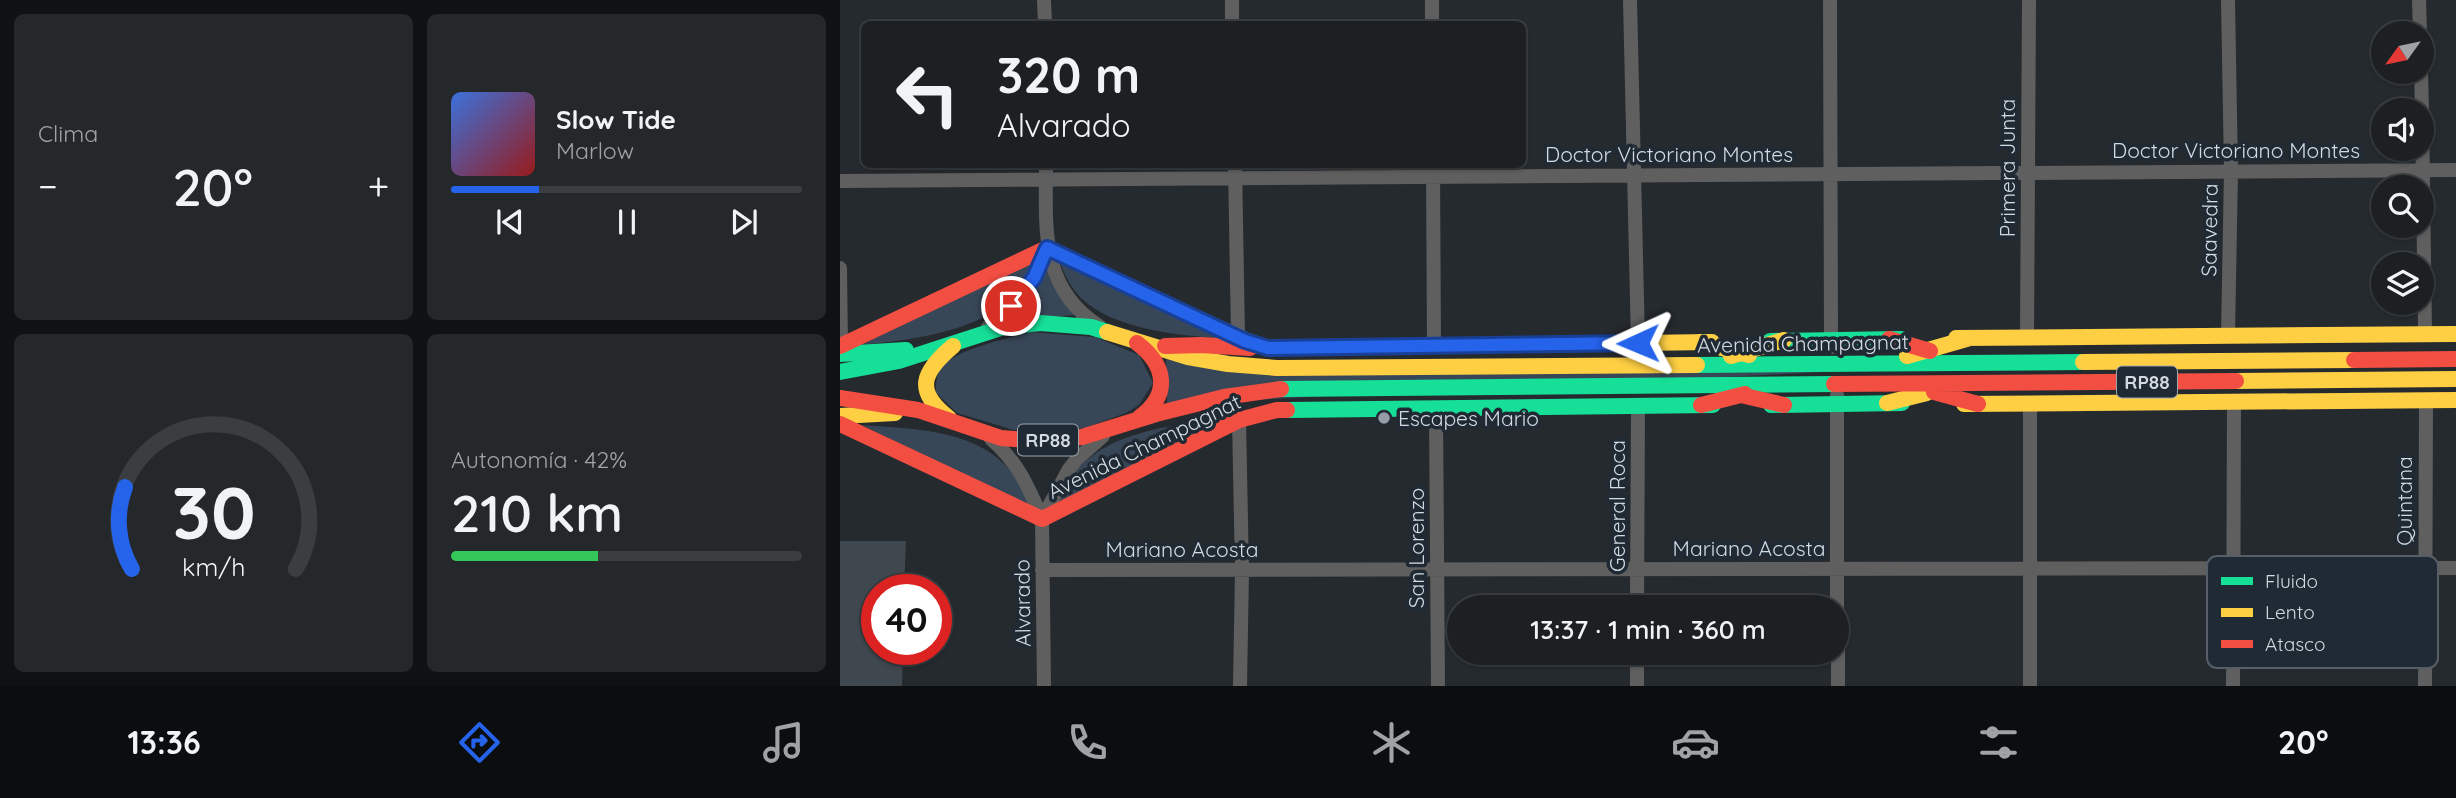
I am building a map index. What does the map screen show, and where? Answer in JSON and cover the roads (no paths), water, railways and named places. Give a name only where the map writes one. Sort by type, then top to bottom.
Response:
[{"type":"main road","name":"Avenida Champagnat","points":[[1047,248],[1238,337],[1279,349]]},
{"type":"main road","points":[[840,346],[1047,248]]},
{"type":"main road","name":"Avenida Champagnat","points":[[840,372],[899,361],[1004,327],[1040,323],[1075,324],[1209,361],[1277,368],[2456,359]]},
{"type":"main road","name":"RP88","points":[[1117,334],[1140,344],[1153,355],[1162,382],[1161,393],[1153,407],[1129,422]]},
{"type":"main road","name":"Avenida Champagnat","points":[[1154,346],[1201,345],[1279,349],[1784,340],[2456,334]]},
{"type":"main road","name":"RP88","points":[[962,425],[935,407],[927,394],[926,379],[934,361],[970,338]]},
{"type":"main road","points":[[1888,363],[1970,338]]},
{"type":"main road","points":[[1700,365],[1784,340]]},
{"type":"main road","points":[[1889,340],[1967,363]]},
{"type":"main road","points":[[1699,342],[1783,364]]},
{"type":"main road","name":"Avenida Champagnat","points":[[840,354],[938,348]]},
{"type":"main road","name":"Avenida Champagnat","points":[[840,398],[934,415],[1001,438],[1061,439],[1106,431],[1156,414],[1224,397],[1278,389],[2456,379]]},
{"type":"main road","points":[[1888,384],[1978,404]]},
{"type":"main road","points":[[1887,403],[1969,384]]},
{"type":"main road","points":[[1700,385],[1784,405]]},
{"type":"main road","points":[[1702,405],[1783,386]]},
{"type":"main road","name":"Avenida Champagnat","points":[[1156,414],[1638,405],[2456,400]]},
{"type":"main road","name":"Avenida Champagnat","points":[[840,425],[1042,519],[1239,420],[1277,410]]},
{"type":"main road","name":"Avenida Champagnat","points":[[840,416],[894,413],[934,415]]},
{"type":"street","points":[[1044,0],[1045,21]]},
{"type":"street","points":[[1231,0],[1232,21]]},
{"type":"street","points":[[1432,0],[1432,21]]},
{"type":"street","points":[[1630,0],[1638,343]]},
{"type":"street","points":[[1830,0],[1831,340],[1838,364],[1837,595]]},
{"type":"street","name":"Primera Junta","points":[[2027,337],[2028,0]]},
{"type":"street","name":"Saavedra","points":[[2228,0],[2231,171],[2228,335]]},
{"type":"street","points":[[2419,0],[2420,21]]},
{"type":"street","points":[[2424,161],[2425,334]]},
{"type":"street","points":[[1046,168],[1047,248],[1054,272],[1072,302],[1088,318],[1117,334]]},
{"type":"street","name":"Doctor Victoriano Montes","points":[[840,181],[1046,180],[1235,172],[1433,171],[1633,176],[2456,170]]},
{"type":"street","points":[[1433,171],[1434,346]]},
{"type":"street","points":[[1235,172],[1238,337]]},
{"type":"street","points":[[970,338],[995,321],[1020,296],[1039,268],[1047,248]]},
{"type":"street","points":[[840,268],[840,346]]},
{"type":"street","name":"Quintana","points":[[2425,556],[2426,400]]},
{"type":"street","points":[[2232,556],[2234,401]]},
{"type":"street","points":[[2030,403],[2030,686]]},
{"type":"street","name":"General Roca","points":[[1637,595],[1638,405]]},
{"type":"street","name":"San Lorenzo","points":[[1436,410],[1438,686]]},
{"type":"street","points":[[1239,420],[1242,571],[1240,686]]},
{"type":"street","name":"Alvarado","points":[[1042,519],[1061,481],[1077,459],[1098,440],[1129,422]]},
{"type":"street","name":"Alvarado","points":[[979,432],[994,442],[1016,465],[1031,491],[1042,519],[1044,686]]},
{"type":"street","name":"Mariano Acosta","points":[[1042,570],[2207,568]]},
{"type":"street","name":"Mariano Acosta","points":[[2438,568],[2456,568]]},
{"type":"street","points":[[1637,665],[1637,686]]},
{"type":"street","points":[[1838,665],[1838,686]]},
{"type":"street","points":[[2233,668],[2233,686]]},
{"type":"street","name":"Quintana","points":[[2426,668],[2426,686]]},
{"type":"place","name":"Escapes Mario","points":[[1384,418]]}]
